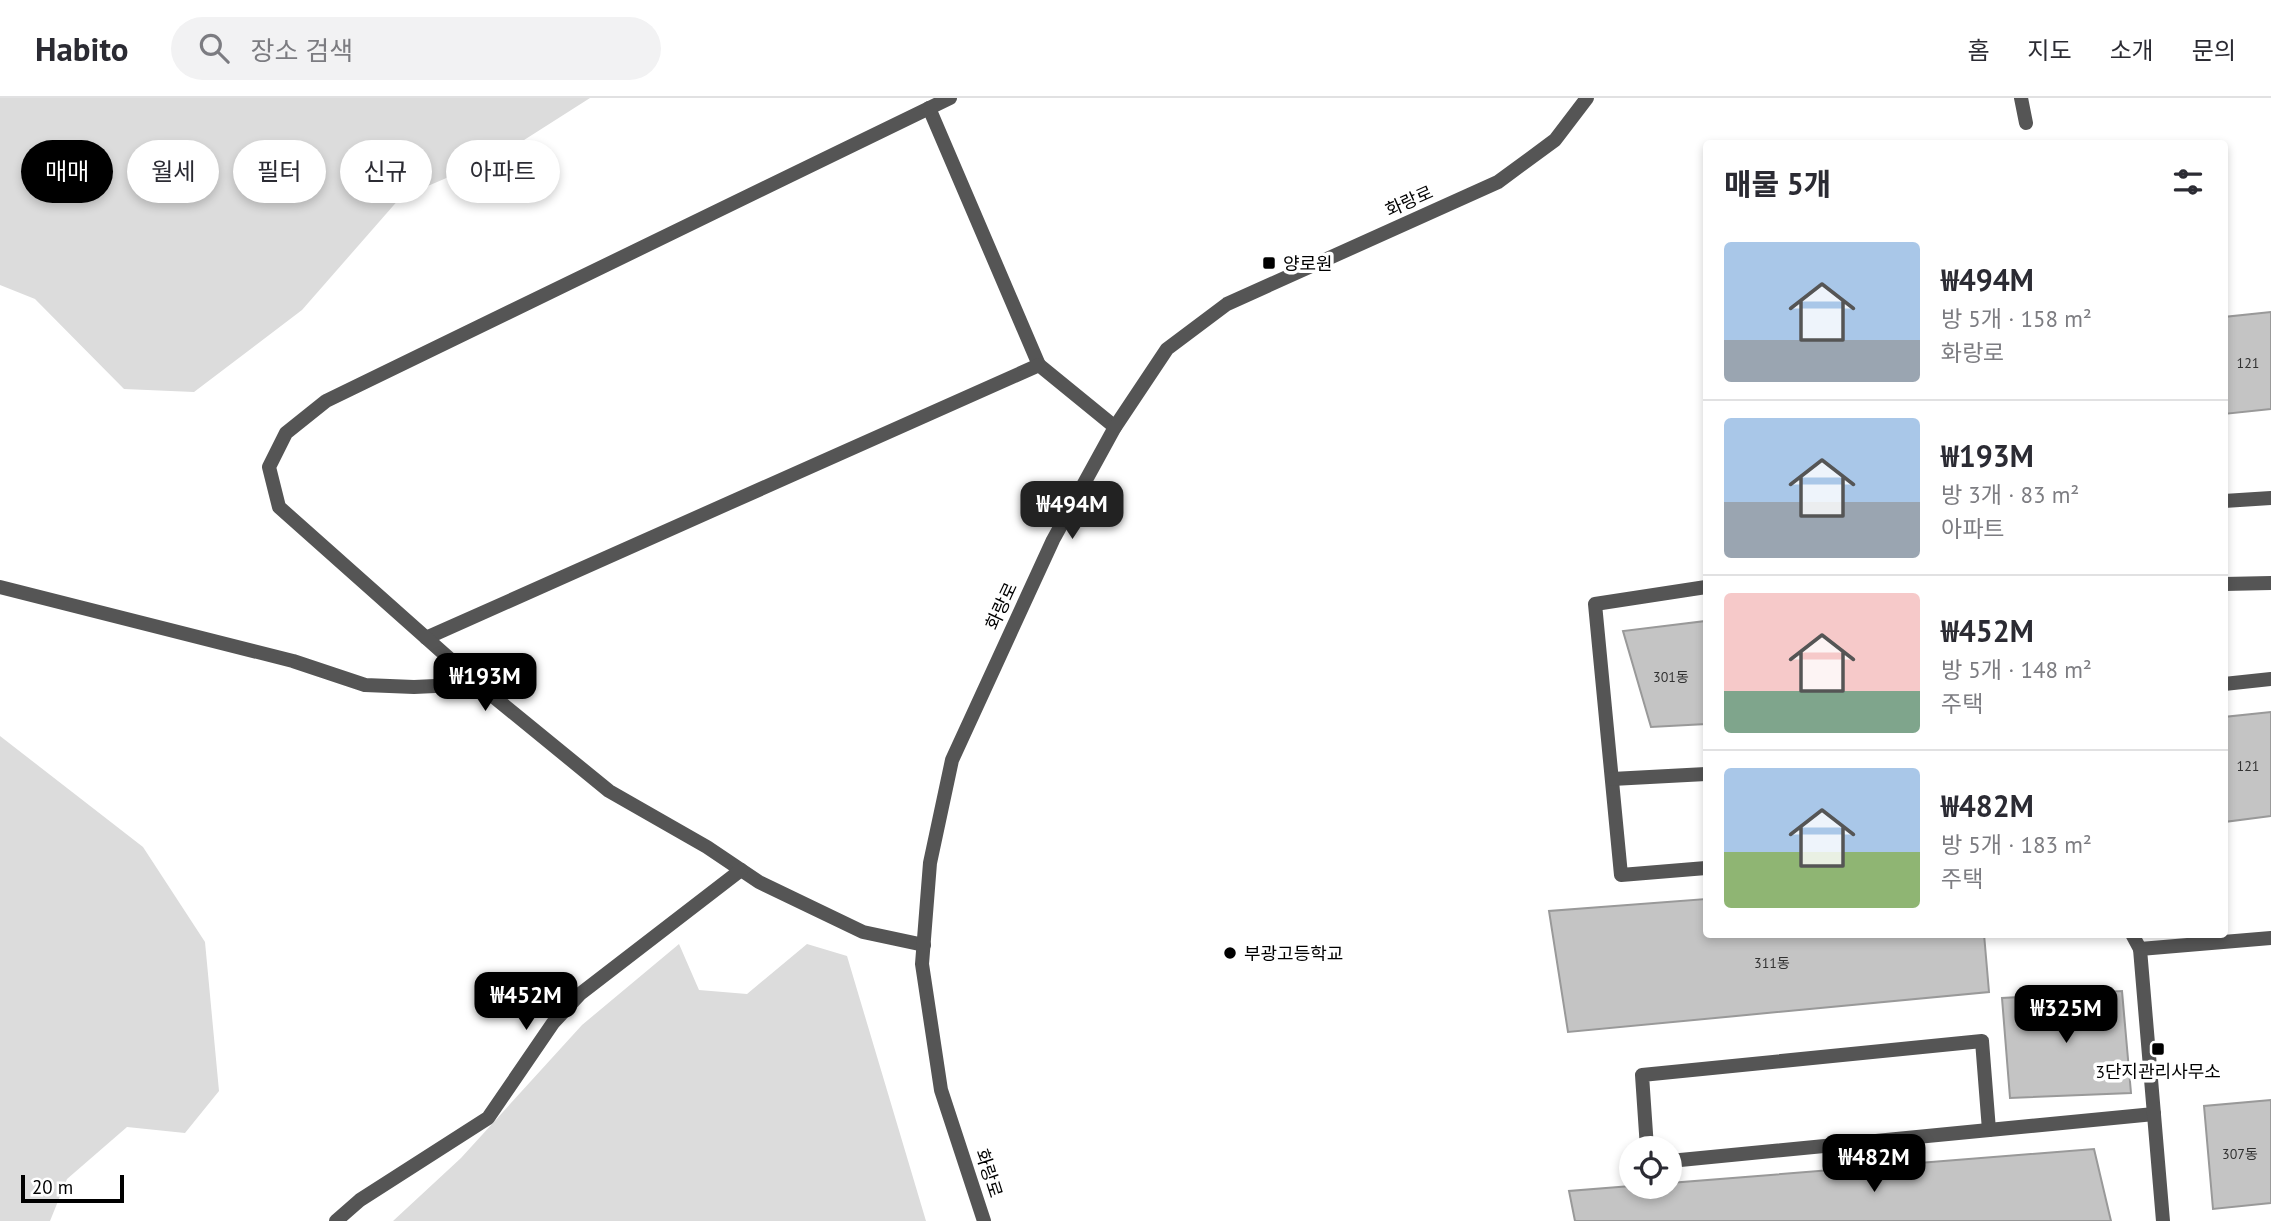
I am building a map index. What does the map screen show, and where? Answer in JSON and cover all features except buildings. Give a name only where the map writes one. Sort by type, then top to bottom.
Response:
[{"type":"street","points":[[924,945],[863,932],[758,882],[707,847],[609,791],[478,684],[279,507],[269,467],[286,433],[326,401],[950,98]]},
{"type":"street","name":"화랑로","points":[[984,1221],[941,1090],[922,964],[930,863],[953,760],[1053,540],[1115,427],[1167,349],[1227,304],[1497,182],[1555,140],[1587,98]]},
{"type":"street","points":[[2021,98],[2026,123]]},
{"type":"street","points":[[929,108],[1039,365],[1115,427]]},
{"type":"street","points":[[426,638],[1039,365]]},
{"type":"street","points":[[2228,501],[2271,498]]},
{"type":"street","points":[[2228,584],[2271,583]]},
{"type":"street","points":[[0,587],[293,661],[365,685],[414,687],[478,684]]},
{"type":"street","points":[[1703,587],[1595,604],[1621,876],[1703,868]]},
{"type":"street","points":[[2228,684],[2271,679]]},
{"type":"street","points":[[1612,779],[1703,774]]},
{"type":"street","points":[[336,1221],[360,1200],[488,1118],[554,1023],[580,994],[741,870]]},
{"type":"street","points":[[2134,938],[2140,949],[2163,1221]]},
{"type":"street","points":[[2140,949],[2271,938]]},
{"type":"street","points":[[1646,1136],[1642,1075],[1982,1041],[1989,1130]]},
{"type":"street","points":[[1682,1160],[2154,1114]]},
{"type":"shaded area","points":[[0,98],[590,98],[524,140],[446,140],[446,178],[432,184],[432,140],[340,140],[340,203],[396,203],[302,310],[194,392],[124,389],[35,299],[0,285]]},
{"type":"shaded area","points":[[0,736],[143,847],[205,942],[219,1091],[185,1133],[127,1127],[67,1179],[50,1221],[0,1221]]},
{"type":"shaded area","points":[[679,944],[699,990],[747,994],[807,944],[847,956],[926,1221],[393,1221],[461,1158],[582,1025]]},
{"type":"place","name":"양로원","points":[[1269,263]]},
{"type":"place","name":"부광고등학교","points":[[1230,953]]},
{"type":"place","name":"3단지관리사무소","points":[[2158,1049]]}]
